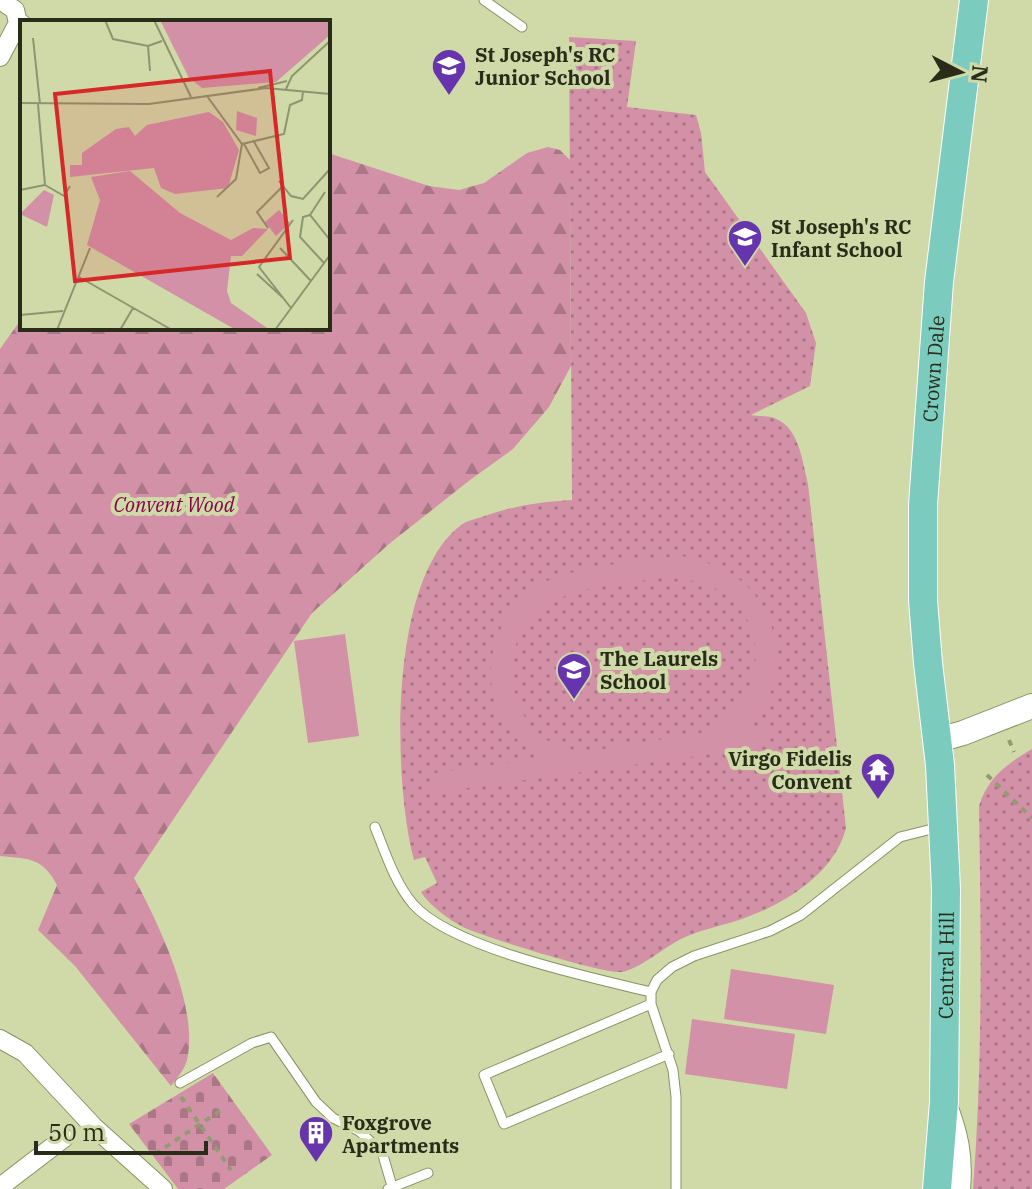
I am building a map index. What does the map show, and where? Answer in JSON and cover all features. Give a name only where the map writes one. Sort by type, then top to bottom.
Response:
[{"type":"main road","name":"Crown Dale","points":[[938,740],[924,616],[923,505],[939,282],[974,0]]},
{"type":"main road","points":[[938,740],[1032,706]]},
{"type":"main road","name":"Central Hill","points":[[937,1189],[944,1102],[946,960],[938,740]]},
{"type":"street","points":[[0,0],[15,10],[20,23],[0,57]]},
{"type":"street","points":[[0,1039],[25,1053],[94,1127],[163,1189]]},
{"type":"street","points":[[944,1102],[957,1133],[961,1169],[959,1189]]},
{"type":"street","points":[[0,1187],[64,1138]]},
{"type":"lane","points":[[484,0],[522,27]]},
{"type":"lane","points":[[375,827],[393,869],[413,904],[464,939],[651,992]]},
{"type":"lane","points":[[676,1189],[676,1097],[669,1054],[651,1004],[651,992],[657,980],[672,967],[694,956],[770,931],[801,915],[900,837],[943,827]]},
{"type":"lane","points":[[651,1004],[484,1075],[504,1124],[669,1054]]},
{"type":"lane","points":[[180,1083],[252,1043],[271,1037],[316,1102],[333,1118],[359,1131],[382,1152],[390,1188],[428,1173]]},
{"type":"path","points":[[1008,738],[1014,752]]},
{"type":"path","points":[[987,775],[1032,818]]},
{"type":"path","points":[[180,1083],[178,1093],[231,1170]]},
{"type":"path","points":[[155,1154],[220,1111]]},
{"type":"green space","points":[[569,37],[636,41],[627,107],[696,115],[705,172],[806,313],[816,343],[810,386],[751,415],[771,417],[788,427],[798,444],[804,464],[846,828],[830,860],[789,897],[756,914],[681,939],[636,967],[622,972],[569,961],[494,939],[463,927],[434,907],[421,892],[437,883],[425,857],[414,860],[402,782],[402,684],[408,635],[419,590],[436,553],[467,521],[515,507],[572,500]]},
{"type":"green space","name":"Convent Wood","points":[[548,147],[560,150],[570,160],[571,366],[549,407],[513,449],[389,544],[312,613],[134,878],[165,942],[187,1016],[187,1060],[171,1086],[75,966],[38,930],[57,885],[46,869],[34,861],[0,856],[0,349],[20,321],[20,330],[330,330],[330,154],[429,186],[459,190],[484,183],[527,153]]},
{"type":"green space","points":[[682,556],[715,566],[744,583],[755,595],[771,625],[777,659],[775,676],[771,692],[748,727],[766,725],[769,746],[432,793],[429,774],[539,758],[508,729],[492,689],[491,668],[501,628],[512,610],[527,595],[545,582],[574,572]],"holes":[[[673,578],[694,581],[724,593],[740,608],[750,625],[755,642],[752,679],[735,711],[706,732],[594,750],[560,746],[540,734],[525,716],[515,694],[512,671],[516,647],[526,625],[544,607],[571,594],[616,584]]]},
{"type":"green space","points":[[345,634],[359,736],[308,743],[294,641]]},
{"type":"green space","points":[[1032,749],[1032,1189],[973,1189],[980,1045],[979,806],[1000,772]]},
{"type":"green space","points":[[731,969],[834,985],[826,1034],[724,1019]]},
{"type":"green space","points":[[692,1019],[795,1034],[787,1089],[685,1074]]},
{"type":"green space","points":[[213,1073],[272,1155],[224,1189],[178,1189],[129,1124]]},
{"type":"place","name":"St Joseph's RC Junior School","points":[[449,97]]},
{"type":"place","name":"St Joseph's RC Infant School","points":[[745,268]]},
{"type":"place","name":"The Laurels School","points":[[574,701]]},
{"type":"place","name":"Virgo Fidelis Convent","points":[[878,801]]},
{"type":"place","name":"Foxgrove Apartments","points":[[316,1164]]}]
